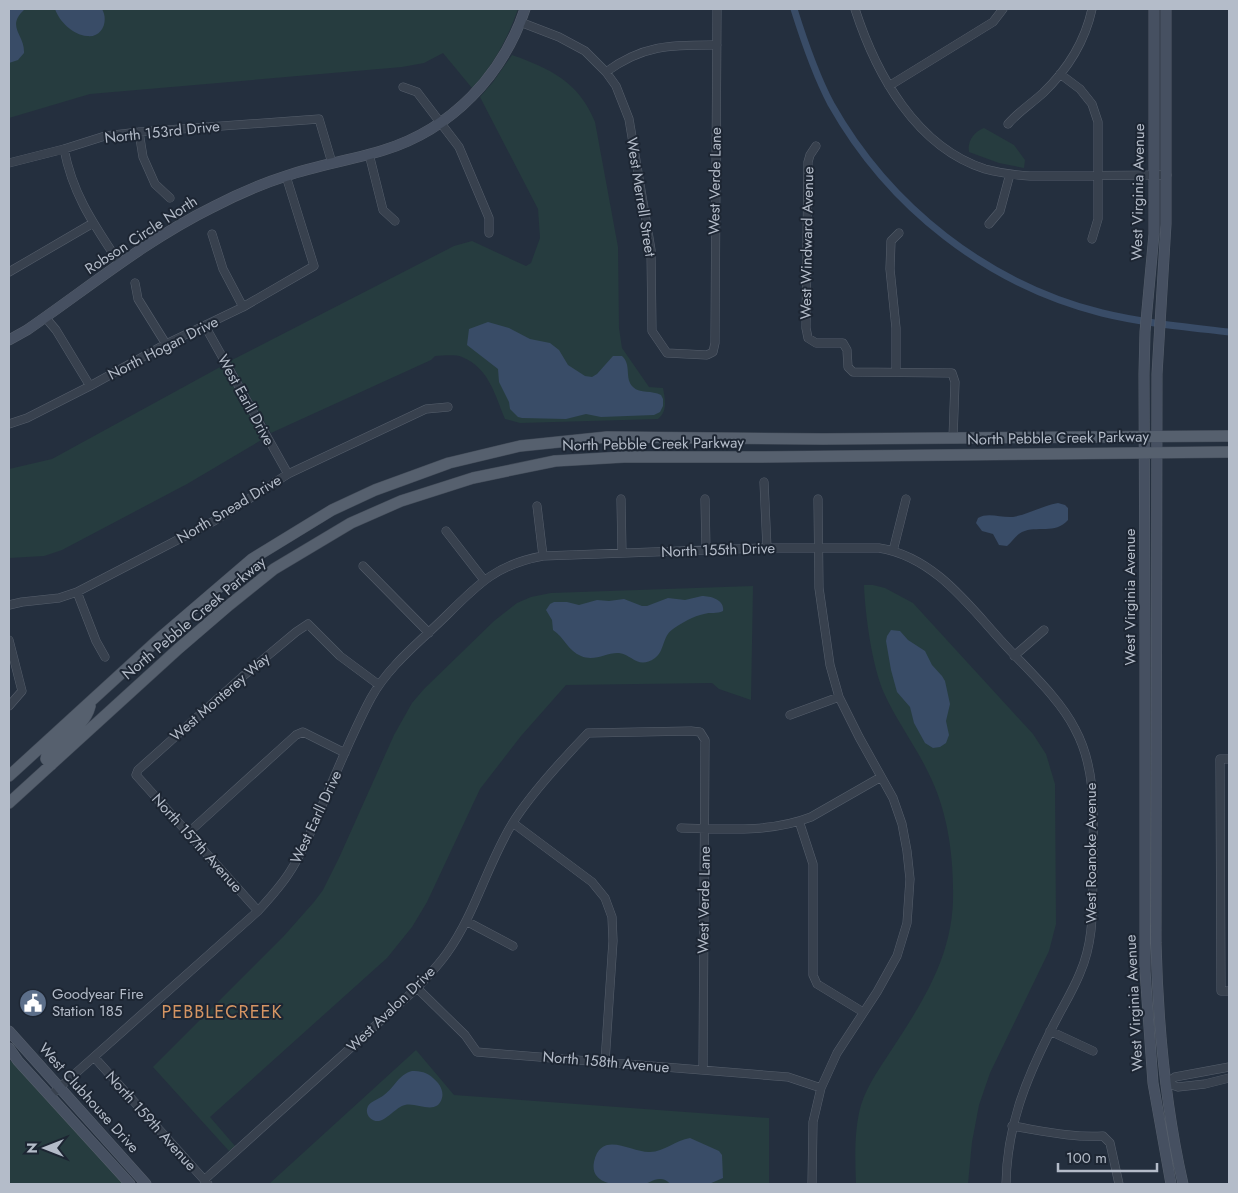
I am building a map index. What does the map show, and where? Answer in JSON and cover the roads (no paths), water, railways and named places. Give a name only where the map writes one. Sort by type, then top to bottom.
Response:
[{"type":"main road","name":"Robson Circle North","points":[[9,340],[193,217],[244,192],[286,176],[332,162],[369,154],[410,140],[440,123],[479,90],[504,56],[525,9]]},
{"type":"main road","name":"West Virginia Avenue","points":[[1154,9],[1154,234],[1145,332],[1144,971],[1153,1083],[1171,1184]]},
{"type":"main road","name":"West Virginia Avenue","points":[[1166,9],[1165,238],[1158,334],[1156,953],[1160,1028],[1166,1084],[1183,1184]]},
{"type":"main road","name":"North Pebble Creek Parkway","points":[[9,776],[168,631],[252,559],[332,510],[375,490],[449,463],[512,448],[551,442],[627,437],[763,439],[1144,435],[1229,436]]},
{"type":"main road","points":[[953,438],[954,454]]},
{"type":"main road","points":[[763,439],[763,457]]},
{"type":"main road","name":"North Pebble Creek Parkway","points":[[9,803],[185,643],[274,569],[351,523],[400,501],[473,478],[554,461],[624,457],[763,457],[1157,451],[1229,452]]},
{"type":"main road","points":[[51,765],[46,759],[47,754],[80,724],[91,702]]},
{"type":"main road","name":"West Clubhouse Drive","points":[[9,1031],[146,1184]]},
{"type":"main road","name":"West Clubhouse Drive","points":[[9,1048],[18,1061],[130,1184]]},
{"type":"main road","name":"West Clubhouse Drive","points":[[9,1055],[12,1059],[18,1061]]},
{"type":"street","name":"West Verde Lane","points":[[667,353],[707,355],[714,352],[717,9]]},
{"type":"street","points":[[855,9],[888,86],[917,122],[950,152],[985,168],[1010,174],[1166,175]]},
{"type":"street","points":[[888,86],[994,22],[1003,9]]},
{"type":"street","points":[[1008,124],[1060,74],[1082,38],[1092,9]]},
{"type":"street","name":"West Merrell Street","points":[[520,22],[559,37],[585,51],[606,72],[616,86],[629,118],[652,250],[652,331],[667,353]]},
{"type":"street","points":[[606,72],[622,60],[656,47],[717,45]]},
{"type":"street","points":[[1060,74],[1080,89],[1096,112],[1098,122],[1098,219],[1092,239]]},
{"type":"street","points":[[403,87],[417,92],[459,148],[489,218],[489,232]]},
{"type":"street","name":"North 153rd Drive","points":[[9,164],[64,150],[105,136],[319,119],[332,162]]},
{"type":"street","points":[[139,132],[143,157],[155,184],[170,198]]},
{"type":"street","name":"West Windward Avenue","points":[[816,146],[808,162],[806,334],[811,341],[816,343],[843,343],[847,350],[847,362],[850,370],[856,373],[896,372]]},
{"type":"street","points":[[64,150],[68,172],[92,223],[120,264]]},
{"type":"street","points":[[369,154],[383,210],[395,221]]},
{"type":"street","points":[[989,224],[1000,211],[1010,174]]},
{"type":"street","name":"North Hogan Drive","points":[[9,424],[27,418],[166,344],[243,307],[314,266],[286,176]]},
{"type":"street","points":[[9,272],[92,223]]},
{"type":"street","points":[[899,233],[891,241],[890,269],[896,328],[896,372],[952,373],[955,382],[953,438]]},
{"type":"street","points":[[212,234],[223,269],[243,307]]},
{"type":"street","points":[[135,283],[138,299],[166,344]]},
{"type":"street","points":[[45,317],[56,330],[90,386]]},
{"type":"street","name":"West Earll Drive","points":[[205,326],[288,474]]},
{"type":"street","name":"North Snead Drive","points":[[9,606],[22,602],[58,598],[77,592],[214,521],[288,474],[426,409],[448,407]]},
{"type":"street","points":[[764,482],[767,548]]},
{"type":"street","points":[[621,499],[622,553]]},
{"type":"street","points":[[705,499],[706,550]]},
{"type":"street","points":[[812,1184],[813,1122],[821,1088],[837,1053],[877,992],[897,956],[907,923],[910,879],[908,852],[902,824],[893,798],[839,697],[830,665],[820,598],[818,499]]},
{"type":"street","points":[[894,551],[906,499]]},
{"type":"street","points":[[537,506],[543,556]]},
{"type":"street","points":[[446,531],[484,580]]},
{"type":"street","name":"North 155th Drive","points":[[543,556],[767,548],[879,548],[894,551]]},
{"type":"street","name":"West Roanoke Avenue","points":[[894,551],[918,562],[941,577],[1067,714],[1085,749],[1091,776],[1094,812],[1092,933],[1080,974],[1021,1094],[1012,1126],[1006,1184]]},
{"type":"street","name":"West Earll Drive","points":[[50,1096],[258,911],[280,886],[302,852],[345,753],[372,697],[402,659],[484,580],[510,565],[543,556]]},
{"type":"street","points":[[363,566],[428,633]]},
{"type":"street","points":[[77,592],[96,641],[105,656]]},
{"type":"street","name":"West Monterey Way","points":[[136,775],[138,770],[242,676],[308,624],[340,656],[380,685]]},
{"type":"street","points":[[1014,656],[1044,630]]},
{"type":"street","points":[[9,640],[22,691],[9,706]]},
{"type":"street","points":[[790,715],[839,697]]},
{"type":"street","points":[[188,833],[296,735],[303,732],[345,753]]},
{"type":"street","name":"West Verde Lane","points":[[588,733],[700,732],[705,740],[703,1070]]},
{"type":"street","name":"West Avalon Drive","points":[[206,1182],[417,988],[447,953],[466,921],[513,823],[540,788],[588,733]]},
{"type":"street","points":[[1225,991],[1220,759],[1229,759]]},
{"type":"street","name":"North 157th Avenue","points":[[136,775],[258,911]]},
{"type":"street","points":[[681,828],[760,828],[799,821],[811,817],[881,777]]},
{"type":"street","points":[[799,821],[813,864],[814,975],[817,984],[863,1012]]},
{"type":"street","points":[[513,823],[592,882],[605,898],[614,928],[604,1062]]},
{"type":"street","points":[[466,921],[513,946]]},
{"type":"street","name":"North 158th Avenue","points":[[417,988],[465,1035],[477,1052],[788,1077],[821,1088]]},
{"type":"street","points":[[1050,1032],[1093,1051]]},
{"type":"street","name":"North 159th Avenue","points":[[94,1058],[206,1182]]},
{"type":"street","points":[[1166,1084],[1175,1077],[1229,1067]]},
{"type":"street","points":[[1208,1070],[1210,1083]]},
{"type":"street","points":[[1166,1084],[1178,1087],[1210,1083],[1229,1078]]},
{"type":"street","points":[[1012,1126],[1059,1135],[1104,1136],[1110,1143],[1119,1184]]},
{"type":"water","points":[[9,9],[25,9],[19,15],[16,26],[24,46],[24,53],[18,60],[9,63]]},
{"type":"water","points":[[55,9],[102,9],[105,19],[103,28],[92,36],[82,35],[67,27]]},
{"type":"water","points":[[488,322],[509,328],[530,339],[550,343],[559,350],[568,365],[585,376],[592,377],[597,374],[613,356],[622,356],[627,363],[629,380],[633,387],[661,395],[663,406],[660,412],[654,415],[601,417],[586,414],[566,419],[518,417],[510,409],[509,402],[499,382],[498,369],[467,345],[469,329]]},
{"type":"water","points":[[1058,503],[1068,508],[1068,520],[1063,525],[1052,529],[1034,529],[1022,532],[1007,546],[999,545],[993,534],[982,531],[976,523],[978,518],[982,516],[1013,517]]},
{"type":"water","points":[[702,596],[720,601],[723,611],[700,615],[676,627],[669,632],[658,655],[644,663],[619,653],[591,658],[577,654],[553,630],[552,620],[546,610],[554,602],[567,602],[579,605],[597,600],[624,599],[647,606],[668,598],[685,600]]},
{"type":"water","points":[[891,630],[900,631],[908,640],[925,651],[932,665],[945,681],[950,704],[946,721],[949,735],[946,743],[940,747],[933,748],[925,743],[914,723],[910,707],[897,692],[886,641]]},
{"type":"water","points":[[412,1071],[426,1073],[437,1082],[442,1092],[442,1098],[439,1103],[431,1107],[405,1105],[386,1118],[376,1121],[371,1119],[367,1112],[369,1104],[388,1092],[403,1075]]},
{"type":"water","points":[[690,1138],[719,1151],[722,1155],[723,1178],[709,1184],[671,1184],[658,1179],[645,1184],[619,1185],[603,1181],[597,1177],[594,1170],[594,1162],[598,1152],[603,1147],[618,1145],[650,1152]]},
{"type":"waterway","points":[[794,9],[820,81],[831,104],[855,141],[882,176],[912,208],[945,236],[981,261],[1019,283],[1060,300],[1102,313],[1133,319],[1229,332]]},
{"type":"place","name":"Goodyear Fire Station 185","points":[[33,1003]]},
{"type":"district","name":"PEBBLECREEK","points":[[222,1012]]}]
